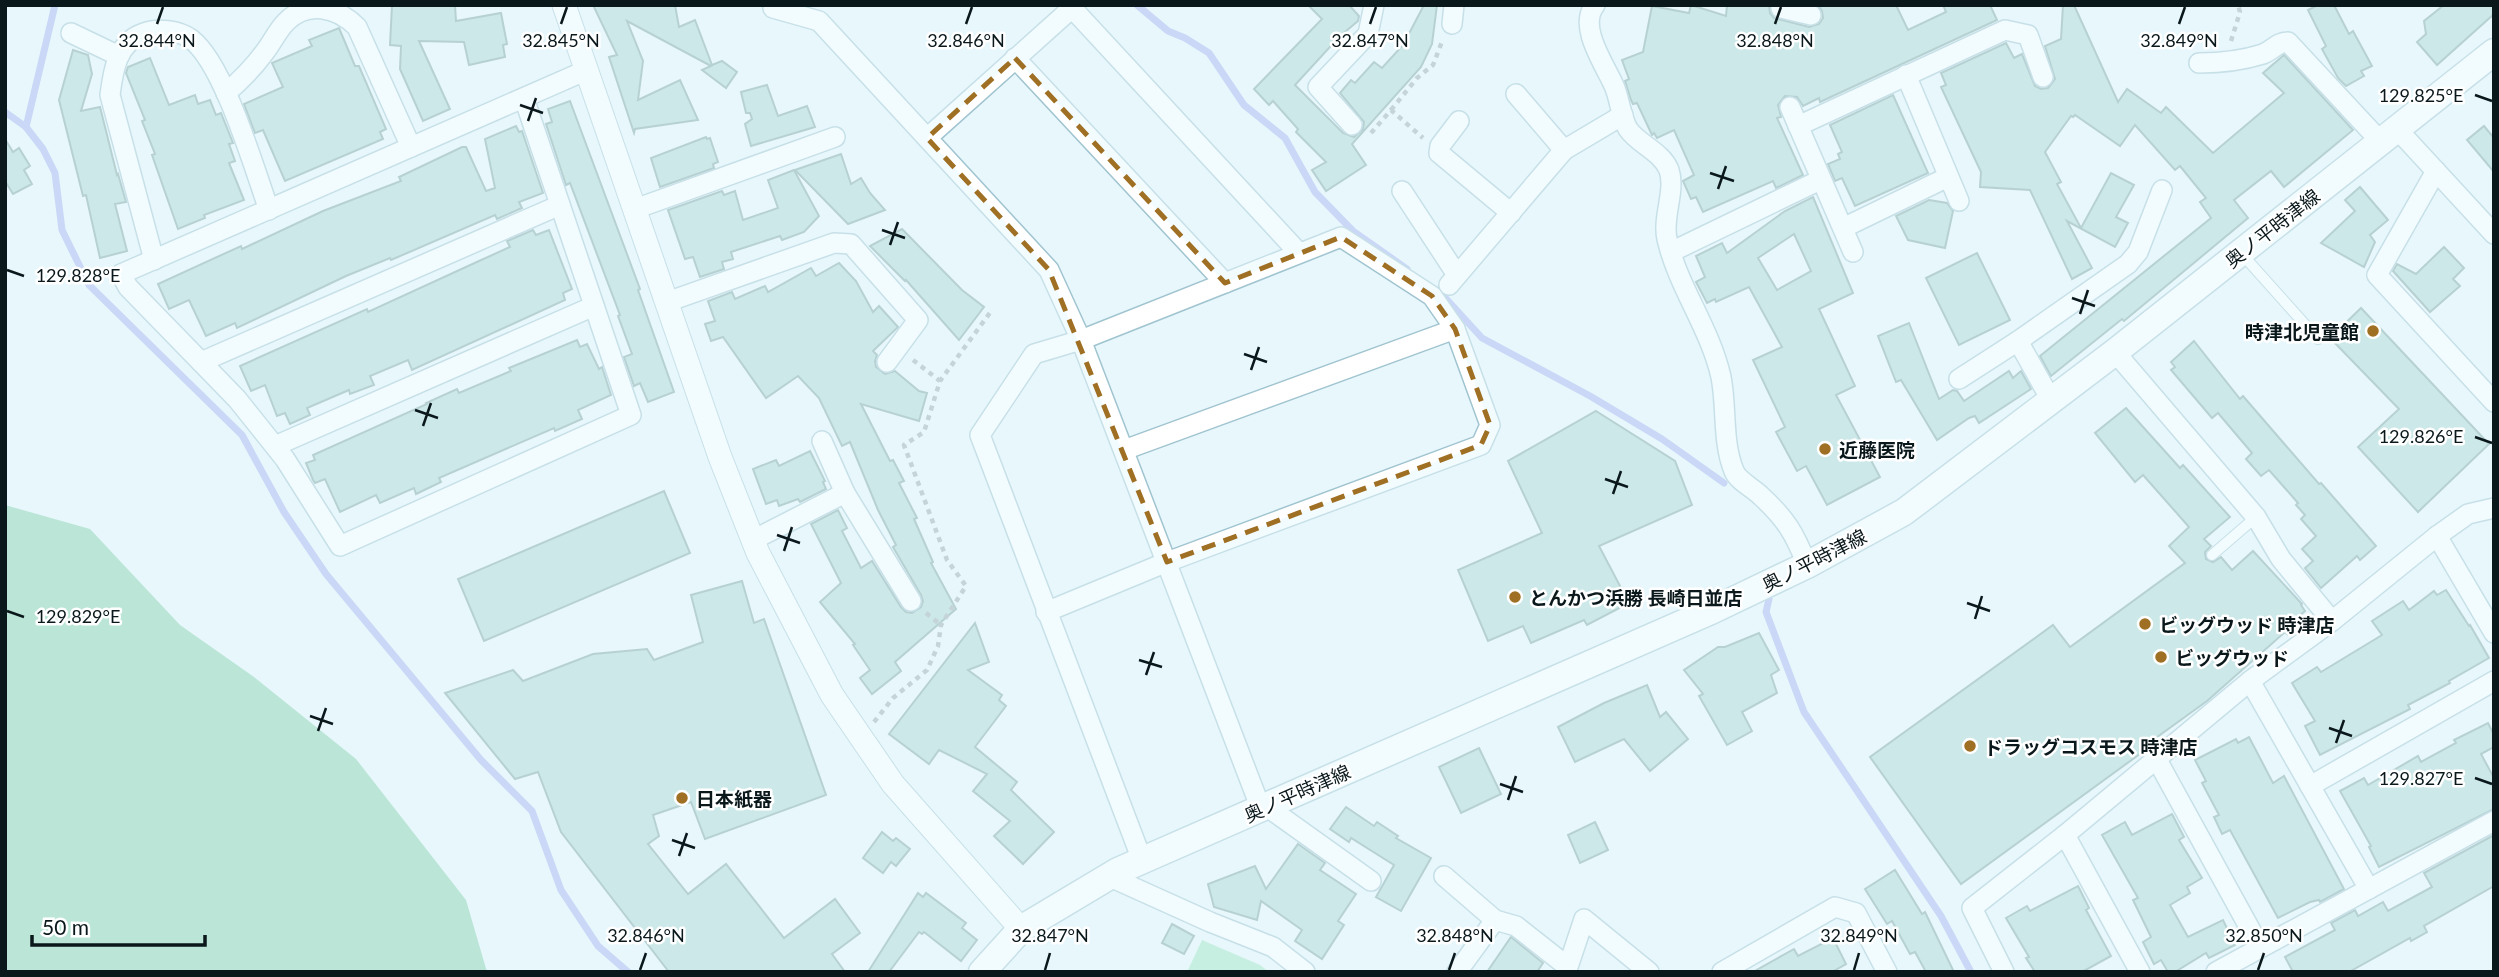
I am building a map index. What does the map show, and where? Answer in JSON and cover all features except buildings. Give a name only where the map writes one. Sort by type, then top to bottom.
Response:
[{"type":"main road","name":"奥ノ平時津線","points":[[982,972],[1021,929],[1108,876],[1713,610],[1807,565],[1904,512],[2115,352],[2494,52]]},
{"type":"street","points":[[564,5],[720,457],[753,540],[832,695],[893,784],[1021,929]]},
{"type":"street","points":[[1352,125],[1318,87],[1368,34],[1374,5]]},
{"type":"street","points":[[1595,5],[1589,19],[1595,50],[1615,88],[1628,129],[1669,171],[1666,235],[1675,267],[1709,338],[1721,378],[1730,455],[1735,474],[1785,521],[1795,535],[1807,565]]},
{"type":"street","points":[[1782,5],[1781,8],[1811,15]]},
{"type":"street","points":[[226,93],[264,54],[286,21],[300,9],[330,8],[345,14],[357,27],[411,147]]},
{"type":"street","points":[[772,8],[819,21],[1049,270],[1082,340],[1264,808],[1371,881]]},
{"type":"street","points":[[927,138],[1072,8],[1299,253]]},
{"type":"street","points":[[154,260],[110,95],[119,56],[128,42],[143,33],[156,30],[180,33],[201,49],[226,93],[269,210]]},
{"type":"street","points":[[1798,126],[2006,30],[2028,35],[2043,77]]},
{"type":"street","points":[[71,33],[119,56]]},
{"type":"street","points":[[2199,63],[2261,54],[2280,42],[2288,42],[2389,136],[2436,171],[2494,234]]},
{"type":"street","points":[[1015,58],[1225,283]]},
{"type":"street","points":[[524,98],[631,415],[340,546],[275,446],[237,399],[128,287],[121,274],[587,70]]},
{"type":"street","points":[[1906,75],[1959,201]]},
{"type":"street","points":[[1516,94],[1564,150]]},
{"type":"street","points":[[1790,107],[1853,252]]},
{"type":"street","points":[[1402,191],[1453,280],[1564,150],[1623,115]]},
{"type":"street","points":[[1459,121],[1440,146],[1439,153],[1511,213]]},
{"type":"street","points":[[635,209],[835,137]]},
{"type":"street","points":[[2436,171],[2377,275],[2494,402]]},
{"type":"street","points":[[1843,228],[1948,177]]},
{"type":"street","points":[[1671,252],[1820,180]]},
{"type":"street","points":[[1959,380],[2128,264],[2138,252],[2162,190]]},
{"type":"street","points":[[201,362],[560,205]]},
{"type":"street","points":[[1046,612],[1167,562],[1481,445],[1490,425],[1455,329],[1432,296],[1341,237],[1082,340],[1034,354],[979,435],[1046,612],[1142,860]]},
{"type":"street","points":[[667,302],[834,243],[851,244],[918,320],[892,355]]},
{"type":"street","points":[[275,446],[594,306]]},
{"type":"street","points":[[1124,450],[1455,329]]},
{"type":"street","points":[[2018,341],[2051,400]]},
{"type":"street","points":[[2115,352],[2256,517],[2281,559],[2332,621]]},
{"type":"street","points":[[822,441],[845,493],[911,601]]},
{"type":"street","points":[[753,540],[845,493]]},
{"type":"street","points":[[2004,972],[1972,908],[2065,835],[2250,681],[2332,621],[2437,536],[2468,514],[2494,508]]},
{"type":"street","points":[[2437,536],[2494,633]]},
{"type":"street","points":[[2250,681],[2369,889]]},
{"type":"street","points":[[2310,786],[2494,681]]},
{"type":"street","points":[[2156,758],[2260,947]]},
{"type":"street","points":[[2216,972],[2494,821]]},
{"type":"street","points":[[2065,835],[2140,972]]},
{"type":"street","points":[[1108,876],[1273,947],[1305,972]]},
{"type":"street","points":[[1444,876],[1495,920],[1516,926],[1566,969],[1584,919],[1649,972]]},
{"type":"street","points":[[1728,970],[1835,907],[1856,913],[1887,972]]},
{"type":"street","points":[[1457,972],[1495,920]]},
{"type":"lane","points":[[2241,252],[2318,339]]},
{"type":"lane","points":[[2212,555],[2256,517]]},
{"type":"path","points":[[1352,125],[1369,135],[1418,78],[1433,65],[1453,15]]},
{"type":"path","points":[[1391,110],[1439,153]]},
{"type":"path","points":[[861,737],[893,698],[927,670],[938,646],[942,625],[967,586],[947,560],[904,445],[925,432],[940,381],[992,310]]},
{"type":"path","points":[[892,355],[940,381]]},
{"type":"highlighted area","points":[[1015,58],[1225,283],[1341,237],[1432,296],[1455,329],[1490,425],[1481,445],[1167,562],[1049,270],[927,138]]},
{"type":"green space","points":[[5,505],[90,529],[180,625],[254,677],[356,759],[466,900],[487,972],[5,972]]},
{"type":"green space","points":[[1202,940],[1260,965],[1269,972],[1187,972]]},
{"type":"waterway","points":[[26,127],[55,5]]},
{"type":"waterway","points":[[1137,5],[1168,31],[1209,53],[1244,105],[1285,138],[1315,192],[1353,231],[1407,269]]},
{"type":"waterway","points":[[5,112],[26,127],[43,149],[55,173],[62,230],[89,285],[242,435],[284,512],[326,574],[481,760],[532,811],[561,890],[598,946],[628,972]]},
{"type":"waterway","points":[[1440,292],[1482,338],[1590,396],[1662,439],[1724,483]]},
{"type":"waterway","points":[[1769,599],[1766,612],[1804,712],[1941,916],[1971,972]]},
{"type":"place","name":"時津北児童館","points":[[2373,331]]},
{"type":"place","name":"近藤医院","points":[[1825,449]]},
{"type":"place","name":"とんかつ浜勝 長崎日並店","points":[[1515,597]]},
{"type":"place","name":"ビッグウッド 時津店","points":[[2145,624]]},
{"type":"place","name":"ビッグウッド","points":[[2161,657]]},
{"type":"place","name":"ドラッグコスモス 時津店","points":[[1970,746]]},
{"type":"place","name":"日本紙器","points":[[682,798]]}]
